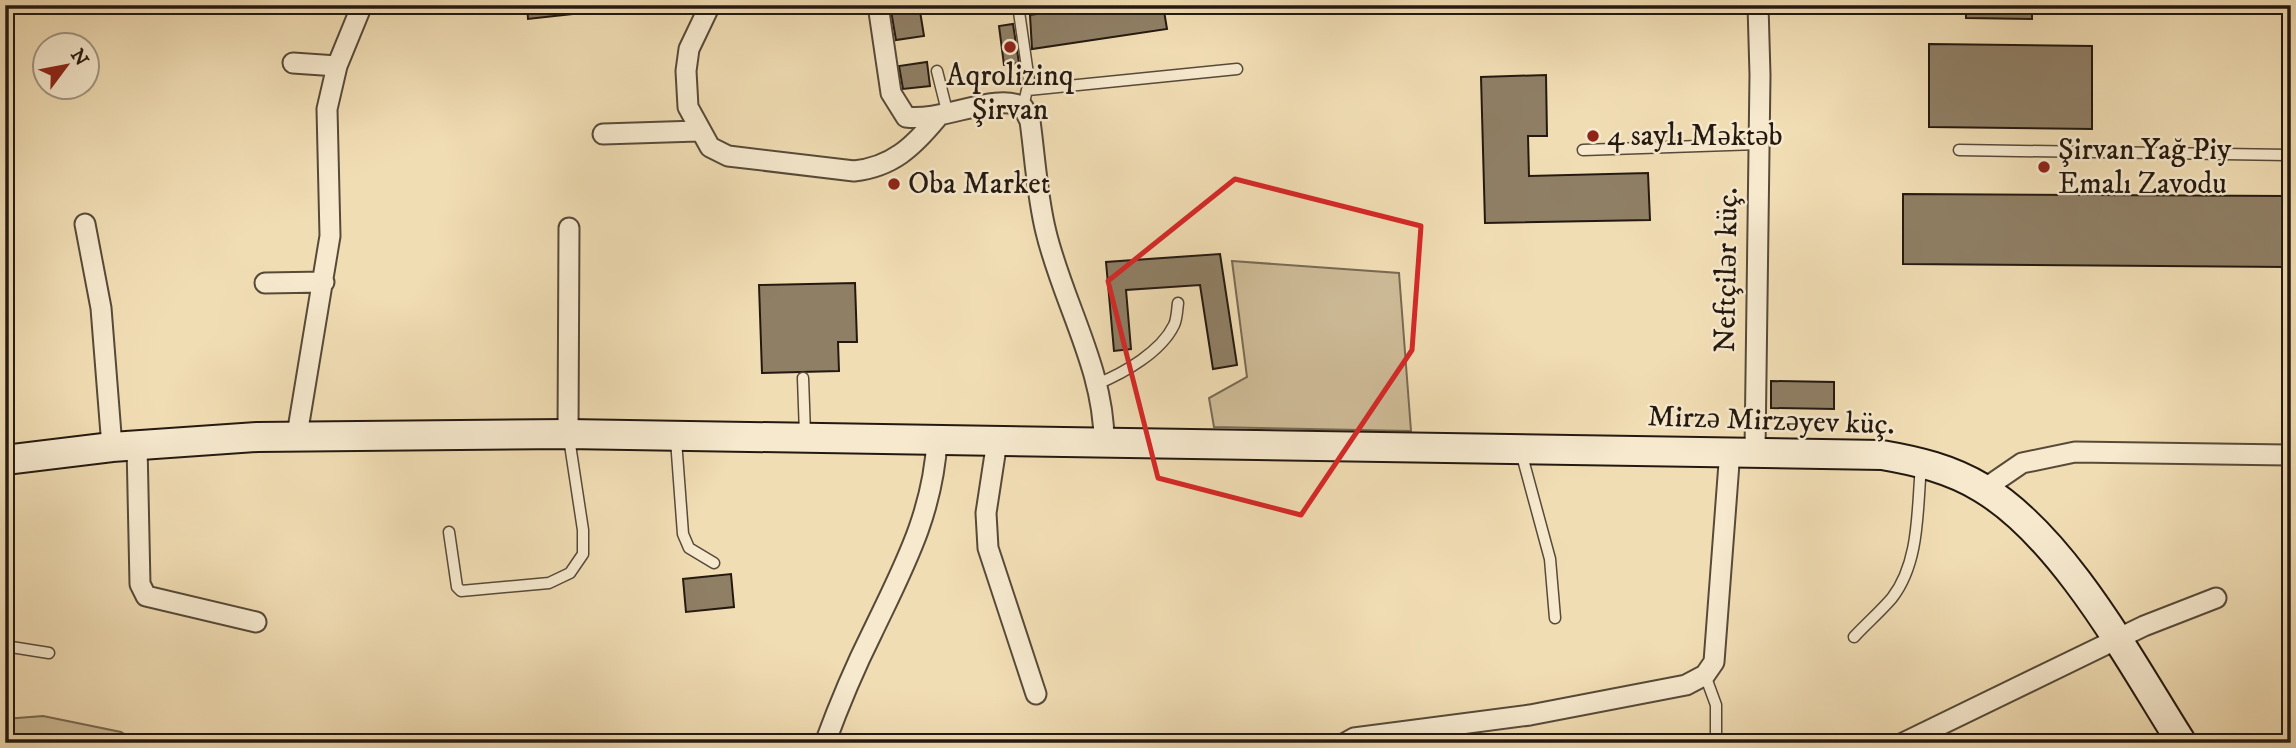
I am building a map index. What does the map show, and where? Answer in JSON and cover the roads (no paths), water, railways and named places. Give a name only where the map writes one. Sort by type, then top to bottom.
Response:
[{"type":"main road","name":"Mirzə Mirzəyev küç.","points":[[5,460],[125,446],[297,435],[568,434],[1104,444],[1742,450],[1882,455],[1921,462],[1956,474],[1984,489],[2008,508],[2054,555],[2116,639],[2182,743]]},
{"type":"street","points":[[297,435],[330,236],[327,109],[337,66],[362,5]]},
{"type":"street","points":[[710,5],[689,49],[685,71],[688,107],[698,131],[709,147],[728,156],[854,172],[874,169],[895,159],[943,117]]},
{"type":"street","points":[[878,5],[891,93],[897,107],[906,117],[943,117],[1000,101],[1015,103],[1026,98],[1045,232],[1097,384],[1104,420],[1104,444]]},
{"type":"street","name":"Neftçilər küç.","points":[[1705,675],[1714,662],[1742,450],[1758,144],[1758,5]]},
{"type":"street","points":[[293,63],[337,66]]},
{"type":"street","points":[[603,134],[698,131]]},
{"type":"street","points":[[85,224],[125,446],[140,584],[146,596],[256,622]]},
{"type":"street","points":[[568,434],[569,228]]},
{"type":"street","points":[[265,283],[324,282]]},
{"type":"street","points":[[825,743],[849,681],[925,517],[936,472],[937,440]]},
{"type":"street","points":[[997,441],[986,513],[988,548],[1036,694]]},
{"type":"street","points":[[1984,489],[2022,463],[2075,452],[2291,455]]},
{"type":"street","points":[[1898,742],[2116,639],[2216,598]]},
{"type":"street","points":[[1345,743],[1354,738],[1543,713],[1686,685],[1705,675]]},
{"type":"lane","points":[[1018,5],[1026,98],[1237,69]]},
{"type":"lane","points":[[937,71],[943,117]]},
{"type":"lane","points":[[1583,150],[1758,144]]},
{"type":"lane","points":[[1959,150],[2291,155]]},
{"type":"lane","points":[[1097,384],[1130,368],[1162,341],[1175,324],[1178,303]]},
{"type":"lane","points":[[803,378],[806,438]]},
{"type":"lane","points":[[449,531],[457,587],[461,591],[549,583],[570,573],[583,554],[583,530],[568,434]]},
{"type":"lane","points":[[676,436],[683,534],[690,548],[713,563]]},
{"type":"lane","points":[[1520,448],[1550,559],[1555,618]]},
{"type":"lane","points":[[1854,637],[1893,597],[1906,573],[1913,550],[1921,462]]},
{"type":"lane","points":[[5,646],[49,653]]},
{"type":"lane","points":[[1705,675],[1716,705],[1716,743]]},
{"type":"place","name":"Aqrolizinq Şirvan","points":[[1010,47]]},
{"type":"place","name":"4 saylı Məktəb","points":[[1593,136]]},
{"type":"place","name":"Şirvan Yağ Piy Emalı Zavodu","points":[[2044,167]]},
{"type":"place","name":"Oba Market","points":[[894,184]]}]
